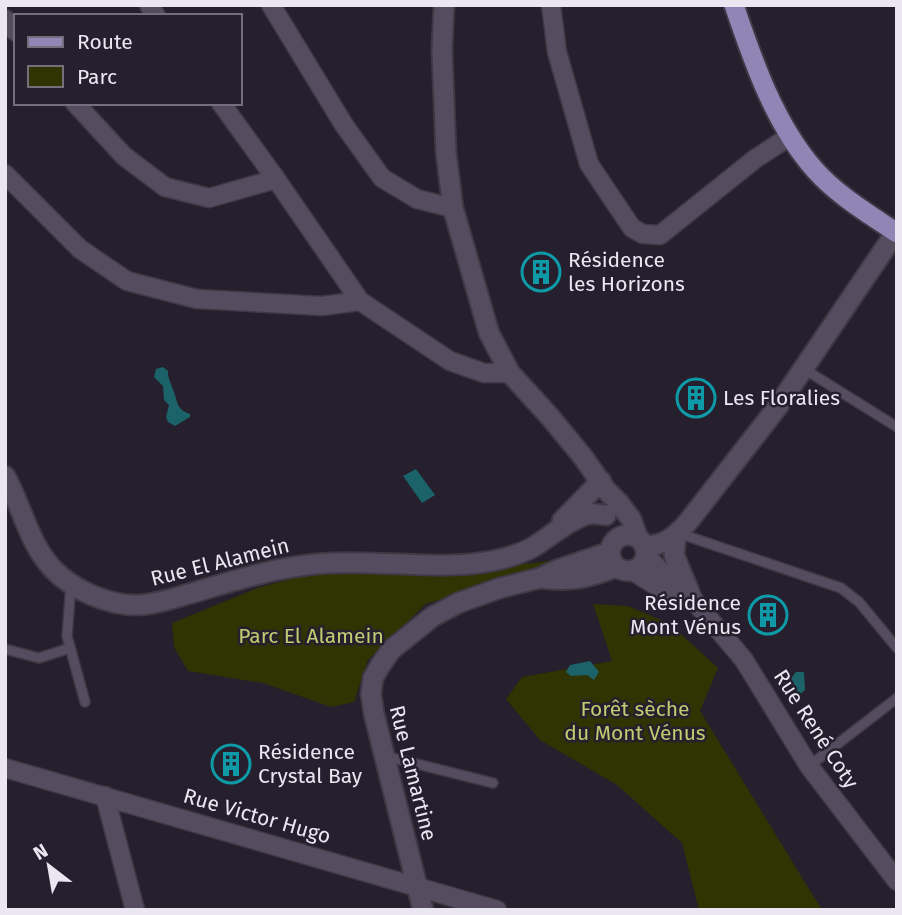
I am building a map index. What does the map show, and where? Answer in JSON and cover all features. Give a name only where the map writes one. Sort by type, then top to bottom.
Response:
[{"type":"main road","points":[[734,5],[760,73],[790,136],[817,173],[854,204],[896,233]]},
{"type":"street","points":[[271,5],[344,125],[382,177],[417,199],[453,208]]},
{"type":"street","points":[[444,5],[442,49],[446,153],[453,208],[489,333],[510,373],[583,457],[631,519],[642,546],[643,562],[618,558],[606,515],[603,486]]},
{"type":"street","points":[[551,5],[557,52],[589,164],[632,228],[643,234],[660,235],[755,159],[790,136]]},
{"type":"street","points":[[77,105],[124,156],[165,187],[209,198],[276,179]]},
{"type":"street","points":[[221,105],[276,179],[359,301],[450,361],[484,373],[510,373]]},
{"type":"street","points":[[5,174],[80,249],[127,281],[197,299],[322,306],[359,301]]},
{"type":"street","points":[[692,597],[674,555],[677,535],[776,409],[896,233]]},
{"type":"street","points":[[568,514],[580,485],[583,457]]},
{"type":"street","name":"Rue El Alamein","points":[[5,476],[41,552],[54,570],[71,583],[105,600],[138,606],[299,565],[339,561],[470,564],[498,560],[533,548],[580,517],[589,514],[606,515]]},
{"type":"street","name":"Rue El Alamein","points":[[548,538],[568,514],[603,486]]},
{"type":"street","name":"Rue Lamartine","points":[[423,910],[383,755],[371,694],[373,678],[391,650],[432,617],[458,603],[540,578],[578,562],[618,558],[628,535],[642,546],[657,545],[677,535]]},
{"type":"street","name":"Rue René Coty","points":[[642,546],[667,576],[692,597],[744,660],[809,766],[897,881]]},
{"type":"street","name":"Rue René Coty","points":[[618,558],[668,593],[692,597]]},
{"type":"street","name":"Rue Victor Hugo","points":[[5,768],[497,910]]},
{"type":"street","points":[[104,796],[135,910]]},
{"type":"lane","points":[[804,369],[897,428]]},
{"type":"lane","points":[[677,535],[841,588],[859,602],[897,648]]},
{"type":"lane","points":[[71,583],[67,636],[85,702]]},
{"type":"lane","points":[[5,649],[38,658],[70,648]]},
{"type":"lane","points":[[809,766],[897,698]]},
{"type":"lane","points":[[383,755],[493,783]]},
{"type":"green space","name":"Parc El Alamein","points":[[569,557],[426,604],[368,660],[354,702],[331,707],[263,683],[188,671],[174,647],[172,623],[257,588],[313,573],[535,563]]},
{"type":"green space","name":"Forêt sèche du Mont Vénus","points":[[593,604],[628,606],[670,624],[718,668],[700,711],[822,910],[699,910],[682,843],[617,785],[540,740],[506,699],[522,677],[612,661]]},
{"type":"shaded area","points":[[163,367],[168,371],[179,407],[190,414],[190,417],[175,426],[168,422],[166,417],[169,405],[164,400],[163,386],[154,377],[156,369]]},
{"type":"shaded area","points":[[416,469],[435,495],[422,503],[403,476]]},
{"type":"shaded area","points":[[590,661],[599,672],[594,680],[587,675],[571,676],[566,672],[570,665]]},
{"type":"shaded area","points":[[796,672],[804,672],[805,690],[797,697],[793,690],[786,689],[782,684],[783,679],[792,677]]},
{"type":"place","name":"Résidence les Horizons","points":[[541,272]]},
{"type":"place","name":"Les Floralies","points":[[696,398]]},
{"type":"place","name":"Résidence Mont Vénus","points":[[768,615]]},
{"type":"place","name":"Résidence Crystal Bay","points":[[231,764]]}]
